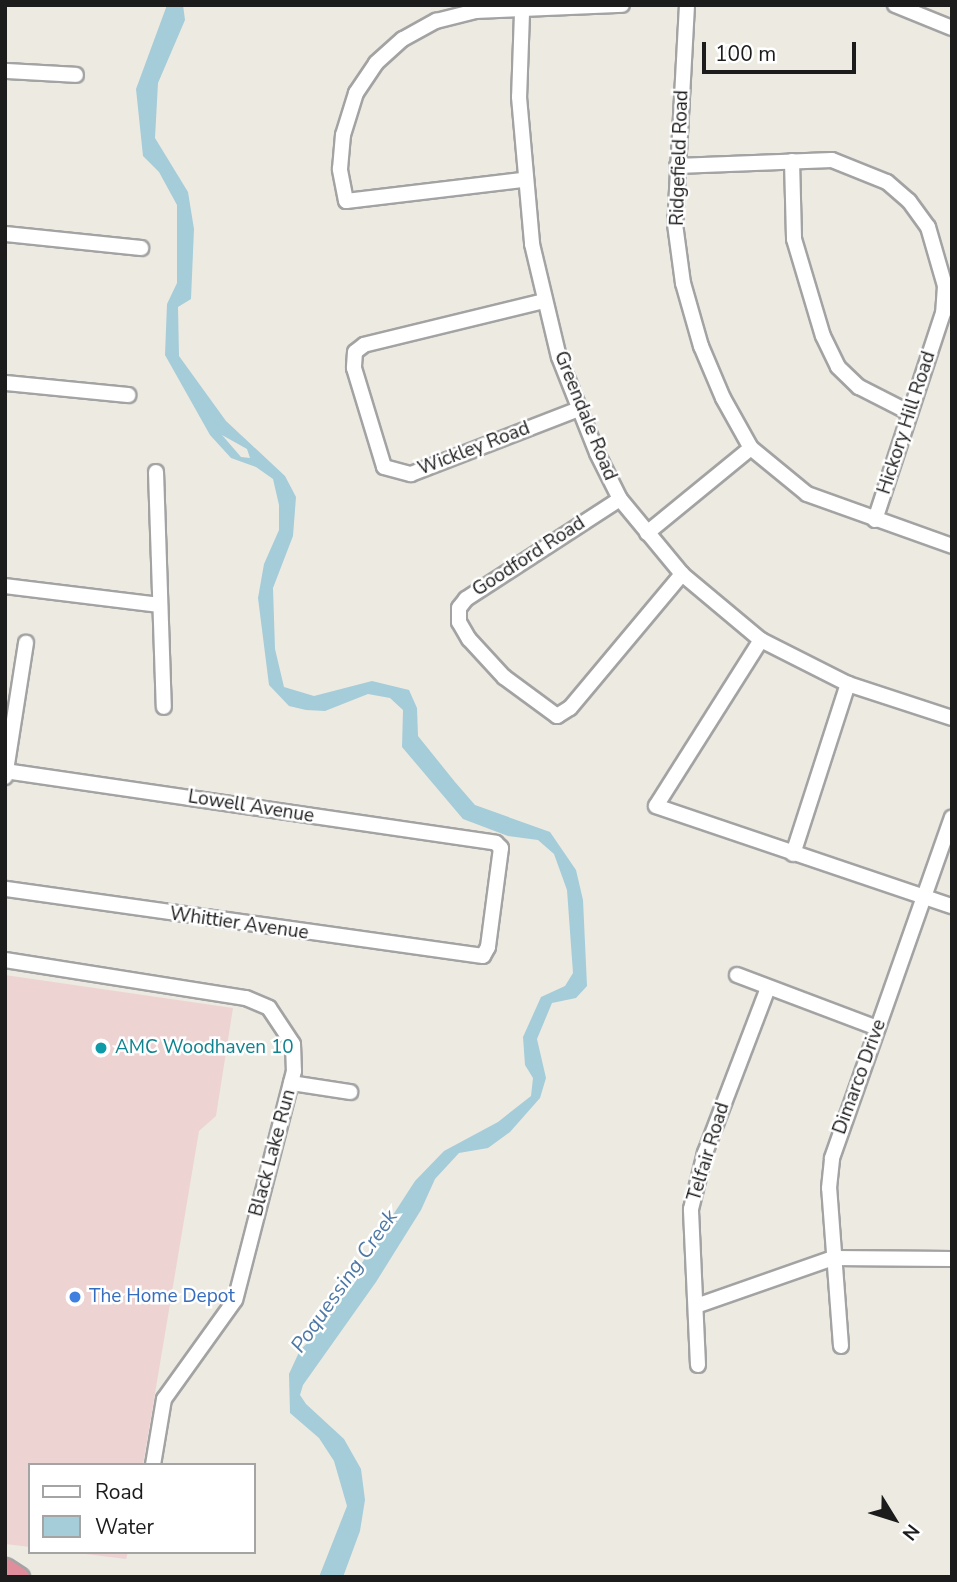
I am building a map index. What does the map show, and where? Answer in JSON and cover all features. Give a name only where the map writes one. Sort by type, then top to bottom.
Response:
[{"type":"highway","points":[[5,1568],[19,1577]]},
{"type":"street","points":[[523,180],[346,201],[340,169],[343,135],[356,93],[378,62],[403,39],[436,21],[476,11],[522,13],[622,5]]},
{"type":"street","name":"Ridgefield Road","points":[[687,5],[676,224],[683,283],[701,346],[751,448],[807,494],[952,546]]},
{"type":"street","points":[[895,5],[952,28]]},
{"type":"street","name":"Greendale Road","points":[[522,13],[519,97],[523,180],[544,301],[579,409],[620,499],[682,574],[761,640],[848,684],[952,718]]},
{"type":"street","points":[[5,71],[76,75]]},
{"type":"street","name":"Hickory Hill Road","points":[[677,166],[832,160],[863,169],[909,201],[928,227],[945,286],[943,313],[875,520]]},
{"type":"street","points":[[792,161],[794,239],[823,336],[838,367],[859,387],[910,413]]},
{"type":"street","points":[[5,234],[141,248]]},
{"type":"street","name":"Wickley Road","points":[[544,301],[373,343],[355,352],[354,368],[384,467],[393,472],[411,474],[579,409]]},
{"type":"street","points":[[5,383],[128,395]]},
{"type":"street","points":[[647,533],[751,448]]},
{"type":"street","points":[[156,472],[164,707]]},
{"type":"street","name":"Goodford Road","points":[[620,499],[466,599],[458,608],[459,622],[469,639],[504,677],[552,714],[569,708],[682,574]]},
{"type":"street","points":[[5,586],[159,605]]},
{"type":"street","points":[[761,640],[656,806],[952,906]]},
{"type":"street","points":[[5,777],[26,643]]},
{"type":"street","points":[[793,854],[848,684]]},
{"type":"street","name":"Lowell Avenue","points":[[6,771],[496,844],[501,848],[488,947],[482,956],[474,956]]},
{"type":"street","name":"Dimarco Drive","points":[[841,1346],[833,1258],[832,1158],[926,898],[952,817]]},
{"type":"street","name":"Whittier Avenue","points":[[5,890],[474,956]]},
{"type":"street","name":"Black Lake Run","points":[[5,960],[246,998],[268,1008],[282,1024],[293,1044],[291,1083],[235,1300],[164,1399],[153,1463]]},
{"type":"street","points":[[737,975],[877,1028]]},
{"type":"street","name":"Telfair Road","points":[[698,1365],[691,1209],[696,1182],[768,988]]},
{"type":"street","points":[[291,1083],[350,1092]]},
{"type":"street","points":[[696,1306],[833,1258],[952,1259]]},
{"type":"shaded area","points":[[5,975],[233,1008],[216,1116],[199,1131],[143,1463],[28,1463],[28,1547],[5,1544]]},
{"type":"shaded area","points":[[85,1554],[127,1554],[126,1559]]},
{"type":"water","points":[[167,5],[183,5],[185,20],[158,83],[155,138],[188,192],[194,229],[191,299],[178,307],[179,356],[226,421],[285,476],[296,497],[293,536],[273,588],[275,649],[284,687],[314,696],[372,681],[409,690],[417,708],[418,736],[455,782],[475,805],[550,832],[576,870],[583,900],[587,986],[576,998],[552,1003],[537,1039],[546,1078],[540,1098],[510,1132],[488,1148],[459,1153],[435,1179],[421,1210],[376,1282],[303,1385],[300,1395],[306,1404],[344,1439],[361,1469],[365,1500],[360,1531],[343,1577],[319,1577],[347,1506],[334,1461],[319,1438],[290,1413],[289,1374],[300,1350],[314,1337],[415,1181],[444,1151],[498,1122],[531,1096],[533,1078],[525,1065],[523,1037],[541,997],[565,986],[573,973],[567,890],[554,854],[538,840],[508,836],[463,819],[402,747],[403,710],[390,698],[368,694],[325,711],[306,710],[289,706],[269,685],[258,598],[264,564],[279,530],[279,505],[273,479],[256,467],[231,458],[210,435],[165,355],[167,304],[177,283],[177,205],[159,172],[143,156],[136,89]],"holes":[[[222,435],[247,449],[250,458],[241,457]]]},
{"type":"place","name":"AMC Woodhaven 10","points":[[101,1048]]},
{"type":"place","name":"The Home Depot","points":[[75,1297]]},
{"type":"water label","name":"Poquessing Creek","points":[[344,1281]]}]
